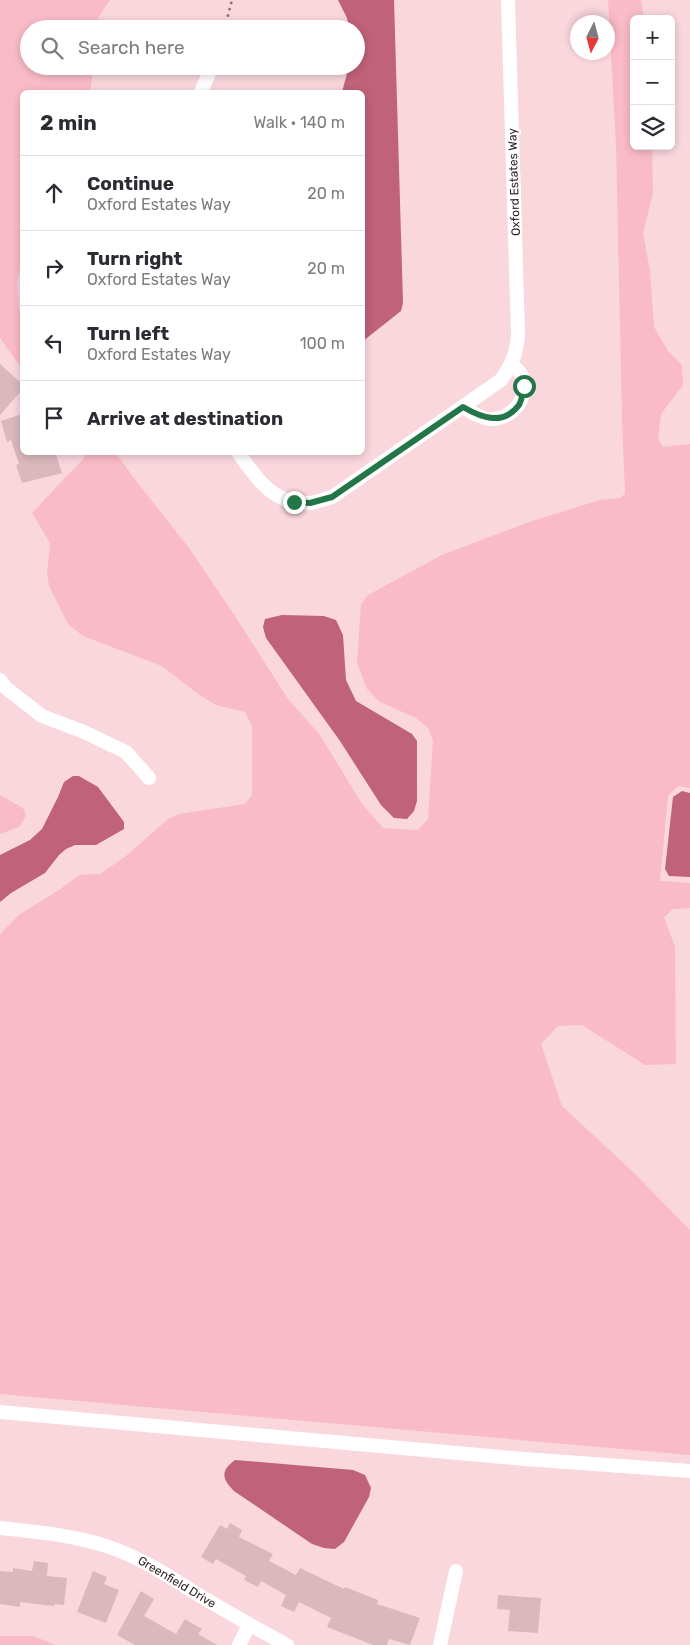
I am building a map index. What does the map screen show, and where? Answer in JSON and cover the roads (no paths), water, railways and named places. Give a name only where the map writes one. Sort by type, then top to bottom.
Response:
[{"type":"street","name":"Oxford Estates Way","points":[[240,455],[259,482],[276,495],[294,502],[310,503],[332,497],[501,380],[512,364],[518,336],[508,0]]},
{"type":"street","points":[[202,90],[208,75]]},
{"type":"street","points":[[463,407],[490,419],[505,417],[520,404],[524,386],[522,374],[512,364]]},
{"type":"street","points":[[0,680],[6,688],[42,716],[84,732],[126,752],[148,778]]},
{"type":"street","points":[[0,1412],[525,1459],[690,1471]]},
{"type":"street","name":"Greenfield Drive","points":[[0,1528],[63,1535],[111,1547],[134,1556],[166,1573],[249,1625],[287,1645]]},
{"type":"street","points":[[440,1645],[456,1572]]},
{"type":"street","points":[[239,1645],[249,1625]]}]
